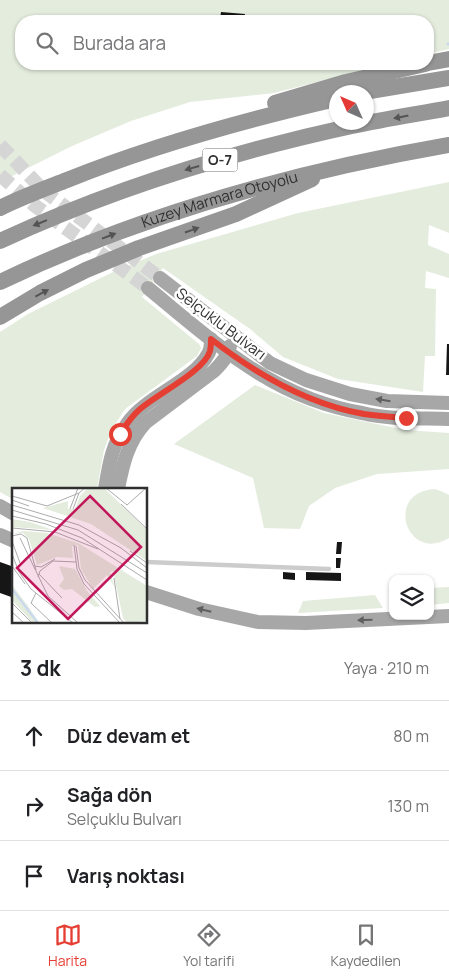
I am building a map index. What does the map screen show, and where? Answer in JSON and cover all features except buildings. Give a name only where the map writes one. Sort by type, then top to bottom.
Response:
[{"type":"highway","points":[[434,62],[449,59]]},
{"type":"highway","points":[[197,135],[290,98],[397,70]]},
{"type":"highway","points":[[374,90],[449,78]]},
{"type":"highway","points":[[4,205],[145,151],[253,118],[329,101]]},
{"type":"highway","name":"O-7","points":[[0,241],[98,200],[186,169],[352,126],[449,108]]},
{"type":"highway","name":"Kuzey Marmara Otoyolu","points":[[0,282],[66,252],[194,205],[336,166],[449,145]]},
{"type":"highway","points":[[0,317],[40,293],[86,270],[139,248],[236,214],[287,192],[336,166]]},
{"type":"main road","name":"Selçuklu Bulvarı","points":[[160,278],[270,363],[306,380],[350,394],[387,401],[449,403]]},
{"type":"main road","name":"Selçuklu Bulvarı","points":[[148,288],[229,353],[269,379],[310,399],[364,414],[406,418],[449,419]]},
{"type":"main road","points":[[118,488],[127,449],[136,433],[145,422],[222,363],[229,353],[231,345],[228,330]]},
{"type":"main road","points":[[106,488],[109,462],[113,448],[128,422],[140,409],[203,363],[210,352],[211,339]]},
{"type":"main road","points":[[0,506],[12,513]]},
{"type":"main road","points":[[0,535],[12,539]]},
{"type":"main road","points":[[148,593],[199,609],[258,622],[306,623],[449,616]]},
{"type":"lane","points":[[148,562],[329,569]]},
{"type":"shaded area","points":[[0,0],[449,0],[449,49],[434,53],[434,15],[15,15],[15,70],[364,70],[274,93],[190,102],[131,121],[72,146],[0,182]]},
{"type":"shaded area","points":[[449,182],[449,233],[429,225],[428,245],[449,254],[449,278],[426,271],[425,288],[436,289],[435,356],[425,356],[423,392],[338,379],[283,357],[250,329],[163,268],[142,297],[199,344],[201,348],[197,356],[125,409],[111,431],[104,450],[97,488],[12,488],[12,499],[0,492],[0,332],[28,314],[111,273],[156,254],[298,213]]},
{"type":"shaded area","points":[[255,385],[324,413],[405,430],[449,433],[449,469],[377,474],[335,488],[309,506],[300,529],[264,528],[253,478],[174,444]]},
{"type":"shaded area","points":[[435,489],[449,495],[449,538],[434,543],[422,542],[412,535],[407,524],[406,513],[409,502],[419,493]]},
{"type":"shaded area","points":[[449,587],[449,603],[434,605],[434,588]]},
{"type":"shaded area","points":[[375,595],[383,608],[298,613],[303,601]]},
{"type":"tunnel","points":[[0,145],[44,191],[160,278]]},
{"type":"tunnel","points":[[0,175],[34,205],[148,288]]},
{"type":"route","points":[[120,434],[140,409],[203,363],[210,352],[211,339],[254,370],[310,399],[364,414],[406,418]]}]
